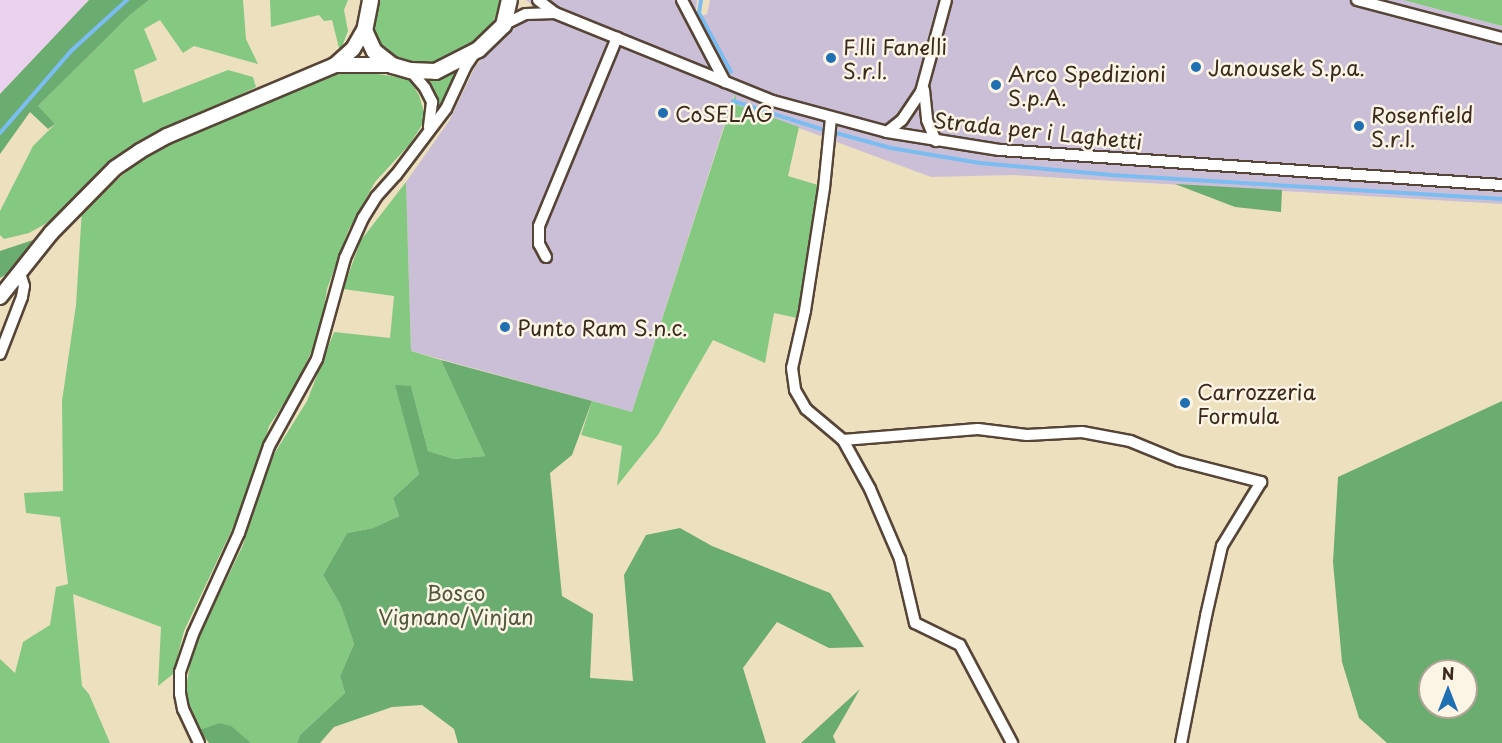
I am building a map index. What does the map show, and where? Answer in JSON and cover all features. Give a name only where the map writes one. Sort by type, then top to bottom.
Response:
[{"type":"main road","points":[[370,0],[363,30],[374,51],[392,65],[410,70],[435,71],[478,49],[503,25],[509,0]]},
{"type":"street","name":"Strada per i Laghetti","points":[[538,0],[555,13],[725,82],[831,118],[887,132],[1000,150],[1502,185]]},
{"type":"street","points":[[682,0],[725,82]]},
{"type":"street","points":[[887,132],[907,113],[923,86],[946,0]]},
{"type":"street","points":[[1358,0],[1502,38]]},
{"type":"street","name":"Strada per i Laghetti","points":[[503,25],[526,14],[555,13]]},
{"type":"street","points":[[2,292],[51,233],[115,168],[168,136],[335,65],[353,49],[363,30]]},
{"type":"street","points":[[546,257],[539,244],[539,226],[616,38]]},
{"type":"street","points":[[199,743],[183,709],[180,672],[188,648],[239,533],[269,446],[317,359],[341,270],[354,237],[376,197],[446,109],[466,66],[478,49]]},
{"type":"street","points":[[335,65],[392,65]]},
{"type":"street","points":[[410,70],[425,88],[432,102],[432,117],[426,136]]},
{"type":"street","points":[[923,86],[927,120],[936,141]]},
{"type":"street","points":[[831,118],[824,188],[792,373],[795,390],[801,403],[843,440],[889,530],[907,581],[915,623],[960,645],[1012,743]]},
{"type":"street","points":[[0,354],[22,297],[24,286],[20,273]]},
{"type":"street","points":[[843,440],[978,429],[1027,435],[1082,432],[1130,441],[1179,461],[1261,482],[1222,546],[1181,743]]},
{"type":"shaded area","points":[[0,0],[89,0],[0,94]]},
{"type":"shaded area","points":[[526,0],[697,0],[695,19],[707,14],[710,0],[1403,0],[1502,26],[1502,204],[1013,175],[931,177],[737,105],[734,95],[632,412],[411,351],[406,182],[449,121],[475,67],[511,25],[517,11],[536,8]]},
{"type":"green space","points":[[89,0],[149,0],[130,15],[38,106],[55,124],[48,129],[30,112],[0,154],[0,94]]},
{"type":"green space","points":[[149,0],[243,0],[246,39],[258,64],[194,46],[183,53],[160,20],[144,29],[157,60],[134,70],[143,103],[228,70],[253,77],[256,87],[128,150],[97,174],[61,215],[29,233],[4,239],[0,235],[0,211],[33,146],[55,124],[37,107],[130,15]]},
{"type":"green space","points":[[270,0],[348,0],[344,10],[348,31],[340,52],[332,20],[324,21],[319,15],[271,27]]},
{"type":"green space","points":[[380,0],[503,0],[492,24],[466,49],[442,61],[422,64],[400,61],[379,51],[372,16]]},
{"type":"green space","points":[[1403,0],[1502,0],[1502,26]]},
{"type":"green space","points":[[457,71],[440,108],[433,91],[424,79],[439,79]]},
{"type":"green space","points":[[366,72],[409,79],[419,95],[426,119],[409,145],[375,182],[348,231],[327,289],[320,333],[295,387],[269,426],[257,468],[233,527],[184,631],[173,674],[158,686],[161,627],[73,594],[82,686],[89,694],[110,743],[0,743],[0,659],[15,673],[23,642],[50,625],[56,587],[68,584],[60,517],[26,513],[24,493],[63,491],[62,401],[76,305],[82,209],[136,164],[188,133],[335,74]]},
{"type":"green space","points":[[735,94],[737,105],[799,127],[788,176],[818,185],[797,318],[774,313],[765,363],[713,340],[658,435],[617,486],[622,446],[581,435],[592,401],[632,412]]},
{"type":"green space","points":[[406,182],[411,351],[441,360],[485,456],[454,459],[428,451],[411,386],[419,474],[393,498],[399,516],[373,528],[347,533],[323,575],[341,606],[354,644],[340,676],[345,693],[300,735],[297,743],[251,743],[231,727],[219,723],[199,730],[185,693],[193,649],[243,545],[269,462],[307,401],[334,332],[390,338],[394,296],[343,289],[361,240]]},
{"type":"green space","points":[[1175,184],[1282,190],[1281,212],[1235,207]]},
{"type":"green space","points":[[33,240],[10,272],[0,278],[0,251]]},
{"type":"green space","name":"Bosco Vignano/Vinjan","points":[[441,360],[592,401],[572,455],[550,473],[562,596],[593,614],[590,678],[633,681],[624,575],[646,535],[680,528],[712,546],[830,593],[864,647],[829,648],[777,622],[743,668],[766,743],[458,743],[454,729],[422,705],[392,707],[334,727],[320,743],[297,743],[300,735],[345,693],[340,676],[354,644],[341,606],[323,575],[347,533],[373,528],[399,516],[393,498],[419,474],[395,385],[411,386],[428,451],[454,459],[485,456]]},
{"type":"green space","points":[[1502,401],[1502,743],[1387,743],[1359,718],[1342,662],[1333,562],[1338,477]]},
{"type":"green space","points":[[860,689],[833,736],[836,743],[801,743]]},
{"type":"green space","points":[[219,723],[231,726],[251,743],[209,743],[199,730]]},
{"type":"waterway","points":[[0,133],[71,51],[127,0]]},
{"type":"waterway","points":[[701,0],[699,13],[731,72]]},
{"type":"waterway","points":[[733,101],[824,130]]},
{"type":"waterway","points":[[836,133],[891,148],[980,163],[1111,175],[1502,199]]},
{"type":"place","name":"F.lli Fanelli S.r.l.","points":[[831,58]]},
{"type":"place","name":"Janousek S.p.a.","points":[[1196,67]]},
{"type":"place","name":"Arco Spedizioni S.p.A.","points":[[996,85]]},
{"type":"place","name":"CoSELAG","points":[[663,113]]},
{"type":"place","name":"Rosenfield S.r.l.","points":[[1359,126]]},
{"type":"place","name":"Punto Ram S.n.c.","points":[[505,327]]},
{"type":"place","name":"Carrozzeria Formula","points":[[1185,403]]}]
